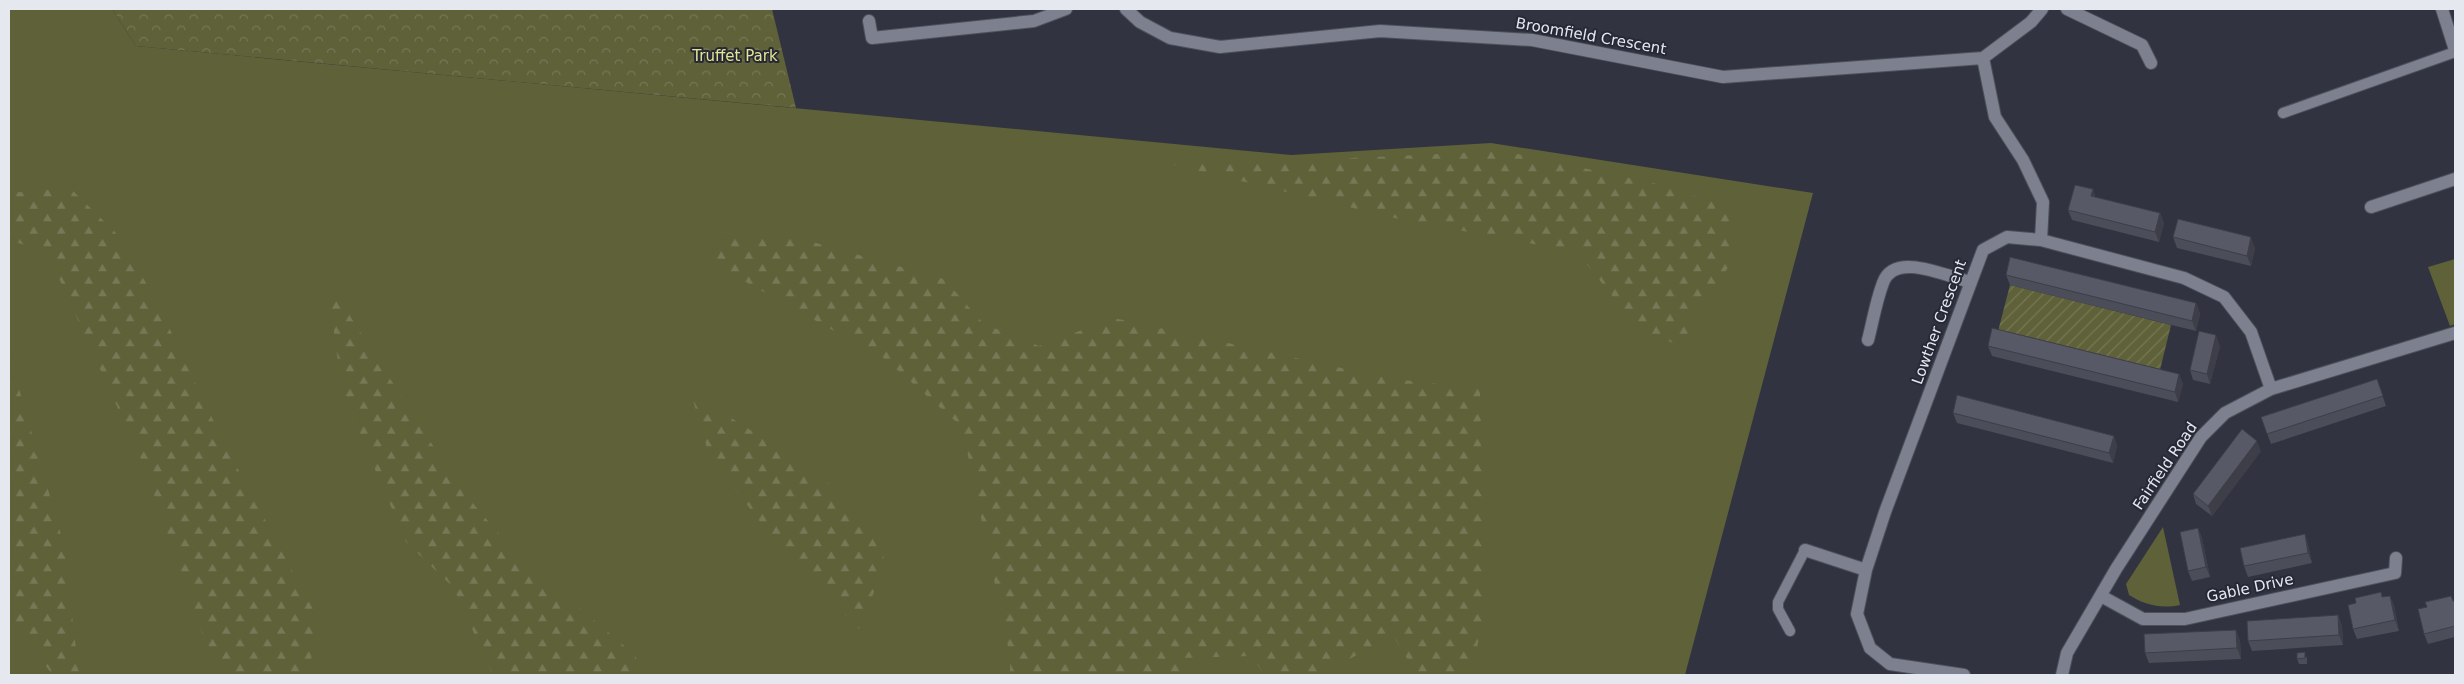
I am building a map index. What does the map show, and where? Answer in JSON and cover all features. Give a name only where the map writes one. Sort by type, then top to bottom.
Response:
[{"type":"street","points":[[869,22],[872,38],[1034,21],[1066,9]]},
{"type":"street","name":"Broomfield Crescent","points":[[1126,9],[1140,22],[1170,38],[1220,47],[1380,31],[1532,40],[1723,77],[1983,58]]},
{"type":"street","points":[[2041,240],[2043,202],[2024,160],[1995,118],[1983,58],[2030,22],[2042,9]]},
{"type":"street","points":[[2067,9],[2142,45],[2151,63]]},
{"type":"street","points":[[2442,9],[2455,51]]},
{"type":"street","points":[[2371,207],[2455,179]]},
{"type":"street","name":"Lowther Crescent","points":[[1964,675],[1888,670],[1870,648],[1858,614],[1866,570],[1983,250],[2007,236],[2041,240],[2184,278],[2224,297],[2250,332],[2271,389]]},
{"type":"street","points":[[1868,340],[1883,281],[1892,269],[1908,265],[1970,282]]},
{"type":"street","name":"Fairfield Road","points":[[2062,675],[2067,653],[2116,569],[2201,437],[2225,413],[2271,389],[2455,332]]},
{"type":"street","points":[[1805,550],[1866,570]]},
{"type":"street","name":"Gable Drive","points":[[2101,596],[2143,619],[2185,619],[2395,573],[2396,558]]},
{"type":"lane","points":[[2282,113],[2455,51]]},
{"type":"lane","points":[[1790,631],[1778,609],[1778,602],[1805,550]]},
{"type":"green space","points":[[9,9],[112,9],[136,46],[1291,155],[1491,143],[1813,193],[1685,675],[9,675]]},
{"type":"green space","name":"Truffet Park","points":[[112,9],[772,9],[796,108],[136,46]]},
{"type":"green space","points":[[1504,151],[1662,185],[1733,209],[1730,265],[1698,310],[1682,347],[1638,328],[1577,252],[1403,220],[1158,161],[1330,159]]},
{"type":"green space","points":[[70,188],[116,233],[155,298],[224,443],[315,613],[310,675],[224,675],[202,633],[144,466],[47,252],[9,240],[9,193]]},
{"type":"green space","points":[[726,232],[809,241],[944,279],[984,324],[1039,346],[1114,318],[1387,378],[1480,389],[1485,605],[1472,675],[1417,675],[1393,636],[1340,664],[1328,675],[1264,675],[1252,656],[1182,658],[1186,675],[1010,675],[1010,656],[962,427],[885,359],[706,260]]},
{"type":"green space","points":[[2455,259],[2455,324],[2450,326],[2428,267]]},
{"type":"green space","points":[[327,280],[460,488],[516,554],[635,655],[642,675],[493,675],[453,587],[406,542],[342,392]]},
{"type":"green space","points":[[2010,285],[2171,325],[2158,378],[1996,339]]},
{"type":"green space","points":[[9,354],[64,545],[79,675],[53,675],[9,621]]},
{"type":"green space","points":[[691,393],[768,441],[829,484],[886,548],[874,592],[859,629],[774,540],[709,455]]},
{"type":"green space","points":[[2163,527],[2180,605],[2160,606],[2141,601],[2129,595],[2126,584]]},
{"type":"building","points":[[2075,185],[2093,189],[2091,196],[2160,213],[2155,232],[2068,210]]},
{"type":"building","points":[[2178,219],[2251,237],[2247,256],[2173,237]]},
{"type":"building","points":[[2010,257],[2196,303],[2192,321],[2006,275]]},
{"type":"building","points":[[1992,328],[2179,374],[2175,392],[1988,346]]},
{"type":"building","points":[[2199,331],[2216,335],[2207,374],[2190,370]]},
{"type":"building","points":[[2377,379],[2383,396],[2267,434],[2261,417]]},
{"type":"building","points":[[1957,395],[2114,436],[2109,453],[1953,413]]},
{"type":"building","points":[[2242,429],[2257,441],[2208,506],[2193,494]]},
{"type":"building","points":[[2198,528],[2206,567],[2188,571],[2180,532]]},
{"type":"building","points":[[2305,534],[2308,553],[2244,566],[2240,548]]},
{"type":"building","points":[[2381,592],[2382,597],[2390,596],[2395,620],[2353,629],[2348,605],[2356,603],[2355,598]]},
{"type":"building","points":[[2451,596],[2453,601],[2455,601],[2455,626],[2424,634],[2418,609],[2427,607],[2425,602]]},
{"type":"building","points":[[2338,615],[2339,635],[2248,641],[2247,621]]},
{"type":"building","points":[[2236,630],[2237,648],[2145,653],[2144,634]]},
{"type":"building","points":[[2305,652],[2305,658],[2297,659],[2297,653]]}]
